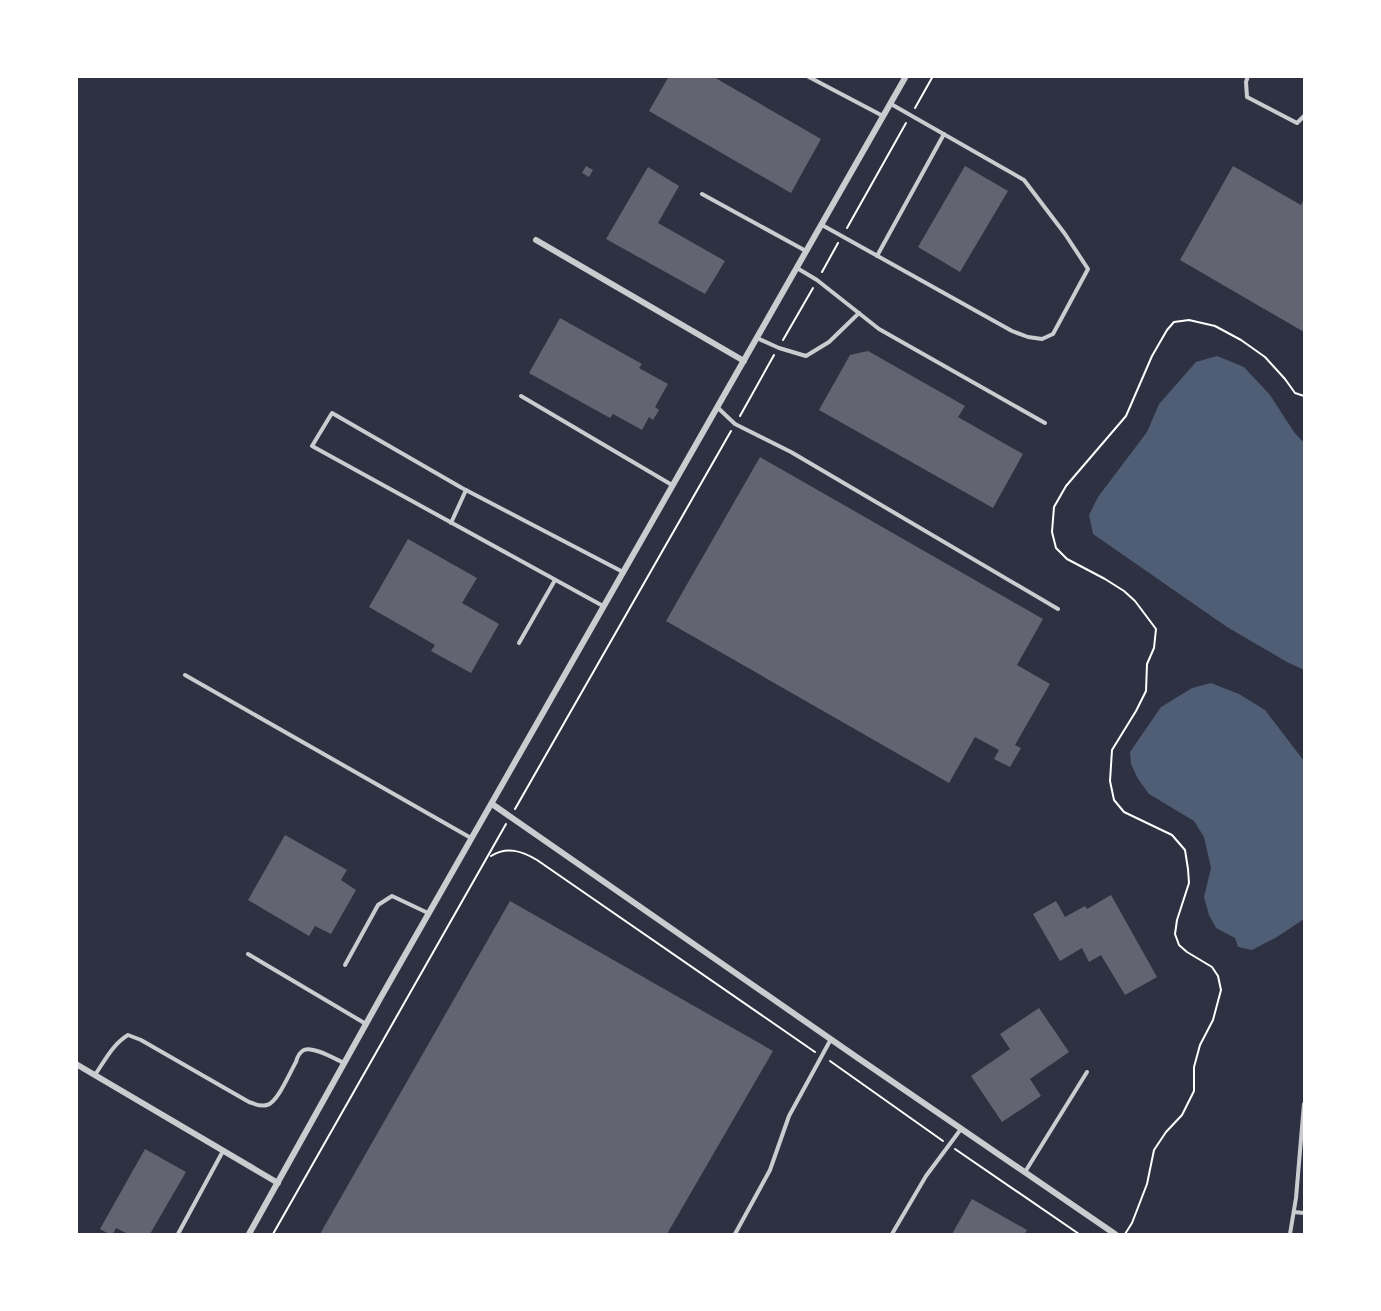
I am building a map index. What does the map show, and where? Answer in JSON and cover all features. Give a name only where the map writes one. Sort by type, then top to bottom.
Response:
[{"type":"street","points":[[249,1234],[429,913],[906,77]]},
{"type":"street","points":[[536,240],[744,361]]},
{"type":"street","points":[[492,804],[1115,1234]]},
{"type":"street","points":[[76,1064],[278,1182]]},
{"type":"street","points":[[1098,1234],[1103,1226]]},
{"type":"lane","points":[[807,76],[884,116]]},
{"type":"lane","points":[[1248,76],[1247,97],[1297,123],[1305,116]]},
{"type":"lane","points":[[822,225],[1012,331],[1042,339],[1053,334],[1088,269],[1065,234],[1024,180],[891,104]]},
{"type":"lane","points":[[877,256],[944,135]]},
{"type":"lane","points":[[702,194],[807,251]]},
{"type":"lane","points":[[797,268],[817,280],[879,329],[1045,423]]},
{"type":"lane","points":[[757,338],[778,348],[806,356],[829,342],[859,313]]},
{"type":"lane","points":[[520,396],[673,486]]},
{"type":"lane","points":[[717,407],[735,424],[791,452],[1058,609]]},
{"type":"lane","points":[[604,607],[312,446],[332,413],[466,490],[624,572]]},
{"type":"lane","points":[[451,523],[466,490]]},
{"type":"lane","points":[[519,644],[555,580]]},
{"type":"lane","points":[[185,675],[472,838]]},
{"type":"lane","points":[[345,964],[378,906],[392,896],[429,913]]},
{"type":"lane","points":[[248,954],[366,1024]]},
{"type":"lane","points":[[95,1075],[115,1046],[128,1035],[259,1106],[269,1105],[274,1100],[298,1056],[304,1050],[312,1049],[344,1063]]},
{"type":"lane","points":[[735,1234],[770,1170],[789,1116],[831,1040]]},
{"type":"lane","points":[[1024,1173],[1087,1072]]},
{"type":"lane","points":[[1290,1234],[1305,1104]]},
{"type":"lane","points":[[892,1234],[926,1176],[961,1129]]},
{"type":"lane","points":[[178,1234],[224,1151]]},
{"type":"lane","points":[[1294,1212],[1305,1214]]},
{"type":"path","points":[[273,1234],[933,76]]},
{"type":"path","points":[[1124,1234],[1132,1223],[1147,1184],[1154,1150],[1166,1132],[1182,1115],[1194,1091],[1194,1067],[1200,1045],[1213,1020],[1221,990],[1218,976],[1212,967],[1179,945],[1175,934],[1189,883],[1185,850],[1172,835],[1124,812],[1114,800],[1110,780],[1112,750],[1146,692],[1147,664],[1154,648],[1156,629],[1135,601],[1124,591],[1067,559],[1056,548],[1052,532],[1054,507],[1066,486],[1126,416],[1152,356],[1174,322],[1189,320],[1215,326],[1241,340],[1265,357],[1295,393],[1305,396]]},
{"type":"path","points":[[488,857],[502,850],[513,850],[526,853],[537,860],[1079,1234]]},
{"type":"water","points":[[1217,356],[1244,367],[1270,395],[1294,432],[1304,443],[1304,670],[1227,627],[1093,534],[1089,515],[1098,497],[1147,432],[1159,404],[1196,362]]},
{"type":"water","points":[[1211,683],[1239,694],[1265,710],[1304,761],[1304,919],[1252,950],[1238,947],[1235,938],[1216,928],[1209,915],[1204,897],[1211,868],[1204,837],[1194,821],[1149,794],[1131,764],[1130,752],[1161,707],[1192,688]]},
{"type":"building","points":[[669,76],[712,76],[821,139],[791,193],[649,111]]},
{"type":"building","points":[[586,166],[593,170],[589,177],[582,173]]},
{"type":"building","points":[[965,166],[1008,191],[960,272],[918,247]]},
{"type":"building","points":[[1233,166],[1301,205],[1304,199],[1304,332],[1180,260]]},
{"type":"building","points":[[648,167],[679,186],[658,223],[725,261],[705,294],[606,239]]},
{"type":"building","points":[[560,318],[642,364],[639,368],[668,384],[655,407],[659,410],[653,420],[649,417],[642,430],[613,414],[610,418],[529,373]]},
{"type":"building","points":[[868,351],[965,406],[958,417],[1023,454],[993,508],[819,410],[850,355]]},
{"type":"building","points":[[760,457],[1043,619],[1017,665],[1050,684],[1015,745],[1021,748],[1010,767],[994,759],[999,750],[975,737],[949,783],[666,621]]},
{"type":"building","points":[[408,539],[477,578],[462,603],[499,624],[471,673],[431,651],[435,645],[369,607]]},
{"type":"building","points":[[285,835],[347,870],[341,880],[356,890],[331,934],[315,926],[309,936],[248,900]]},
{"type":"building","points":[[1111,895],[1157,977],[1125,995],[1101,955],[1089,962],[1082,948],[1060,961],[1033,914],[1056,901],[1065,917],[1085,906],[1087,909]]},
{"type":"building","points":[[510,901],[773,1051],[667,1234],[320,1234]]},
{"type":"building","points":[[1039,1008],[1069,1052],[1030,1079],[1041,1096],[1002,1122],[971,1076],[1010,1049],[1000,1034]]},
{"type":"building","points":[[145,1149],[186,1172],[150,1234],[128,1234],[116,1228],[113,1234],[109,1234],[100,1229]]},
{"type":"building","points":[[972,1199],[1027,1230],[1025,1234],[952,1234]]}]
